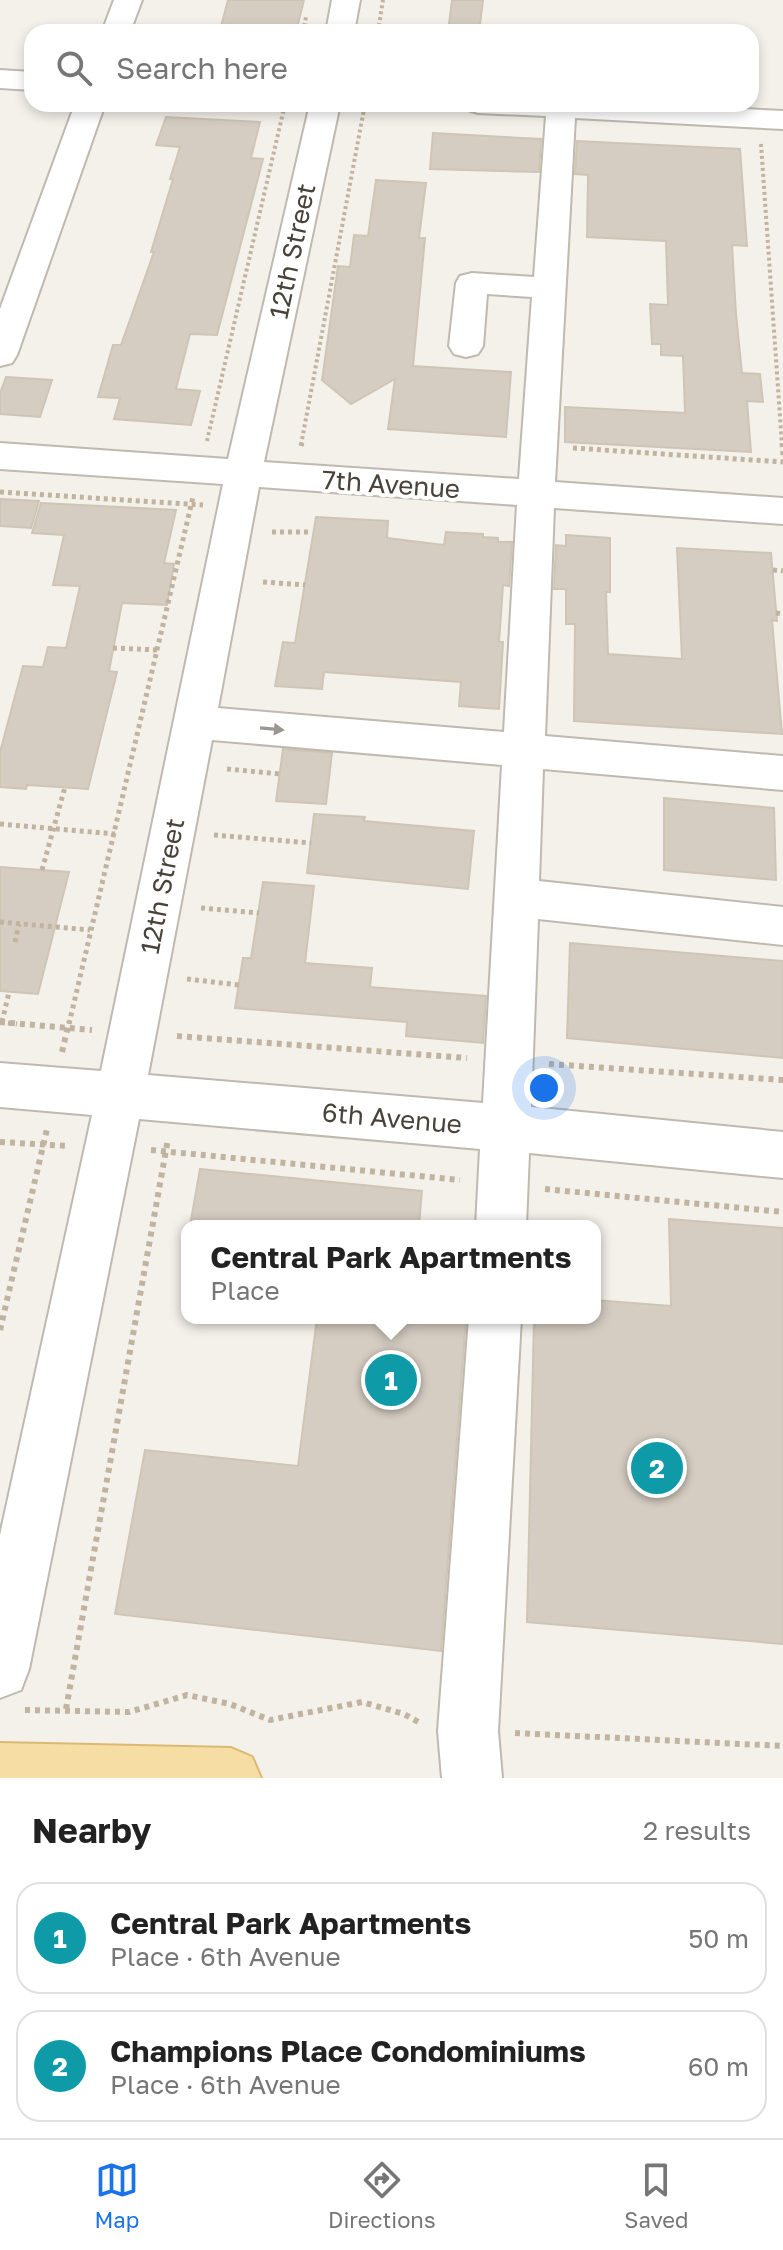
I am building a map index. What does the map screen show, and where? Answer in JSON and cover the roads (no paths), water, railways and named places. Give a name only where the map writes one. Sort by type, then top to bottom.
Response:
[{"type":"main road","points":[[0,1773],[231,1778]]},
{"type":"street","points":[[119,24],[128,0]]},
{"type":"street","points":[[342,24],[346,0]]},
{"type":"street","points":[[0,79],[24,80]]},
{"type":"street","points":[[0,355],[87,112]]},
{"type":"street","name":"12th Street","points":[[0,1669],[133,1033],[244,473],[323,112]]},
{"type":"street","points":[[501,1220],[537,493],[561,112]]},
{"type":"street","points":[[631,112],[771,120]]},
{"type":"street","points":[[466,346],[472,283],[549,288]]},
{"type":"street","name":"7th Avenue","points":[[3,481],[201,471],[783,511]]},
{"type":"street","points":[[194,722],[783,773]]},
{"type":"street","points":[[518,898],[783,926]]},
{"type":"street","name":"6th Avenue","points":[[0,1085],[783,1155]]},
{"type":"street","points":[[470,1754],[495,1324]]},
{"type":"place","name":"Central Park Apartments","points":[[391,1380]]},
{"type":"place","name":"Champions Place Condominiums","points":[[657,1468]]}]
